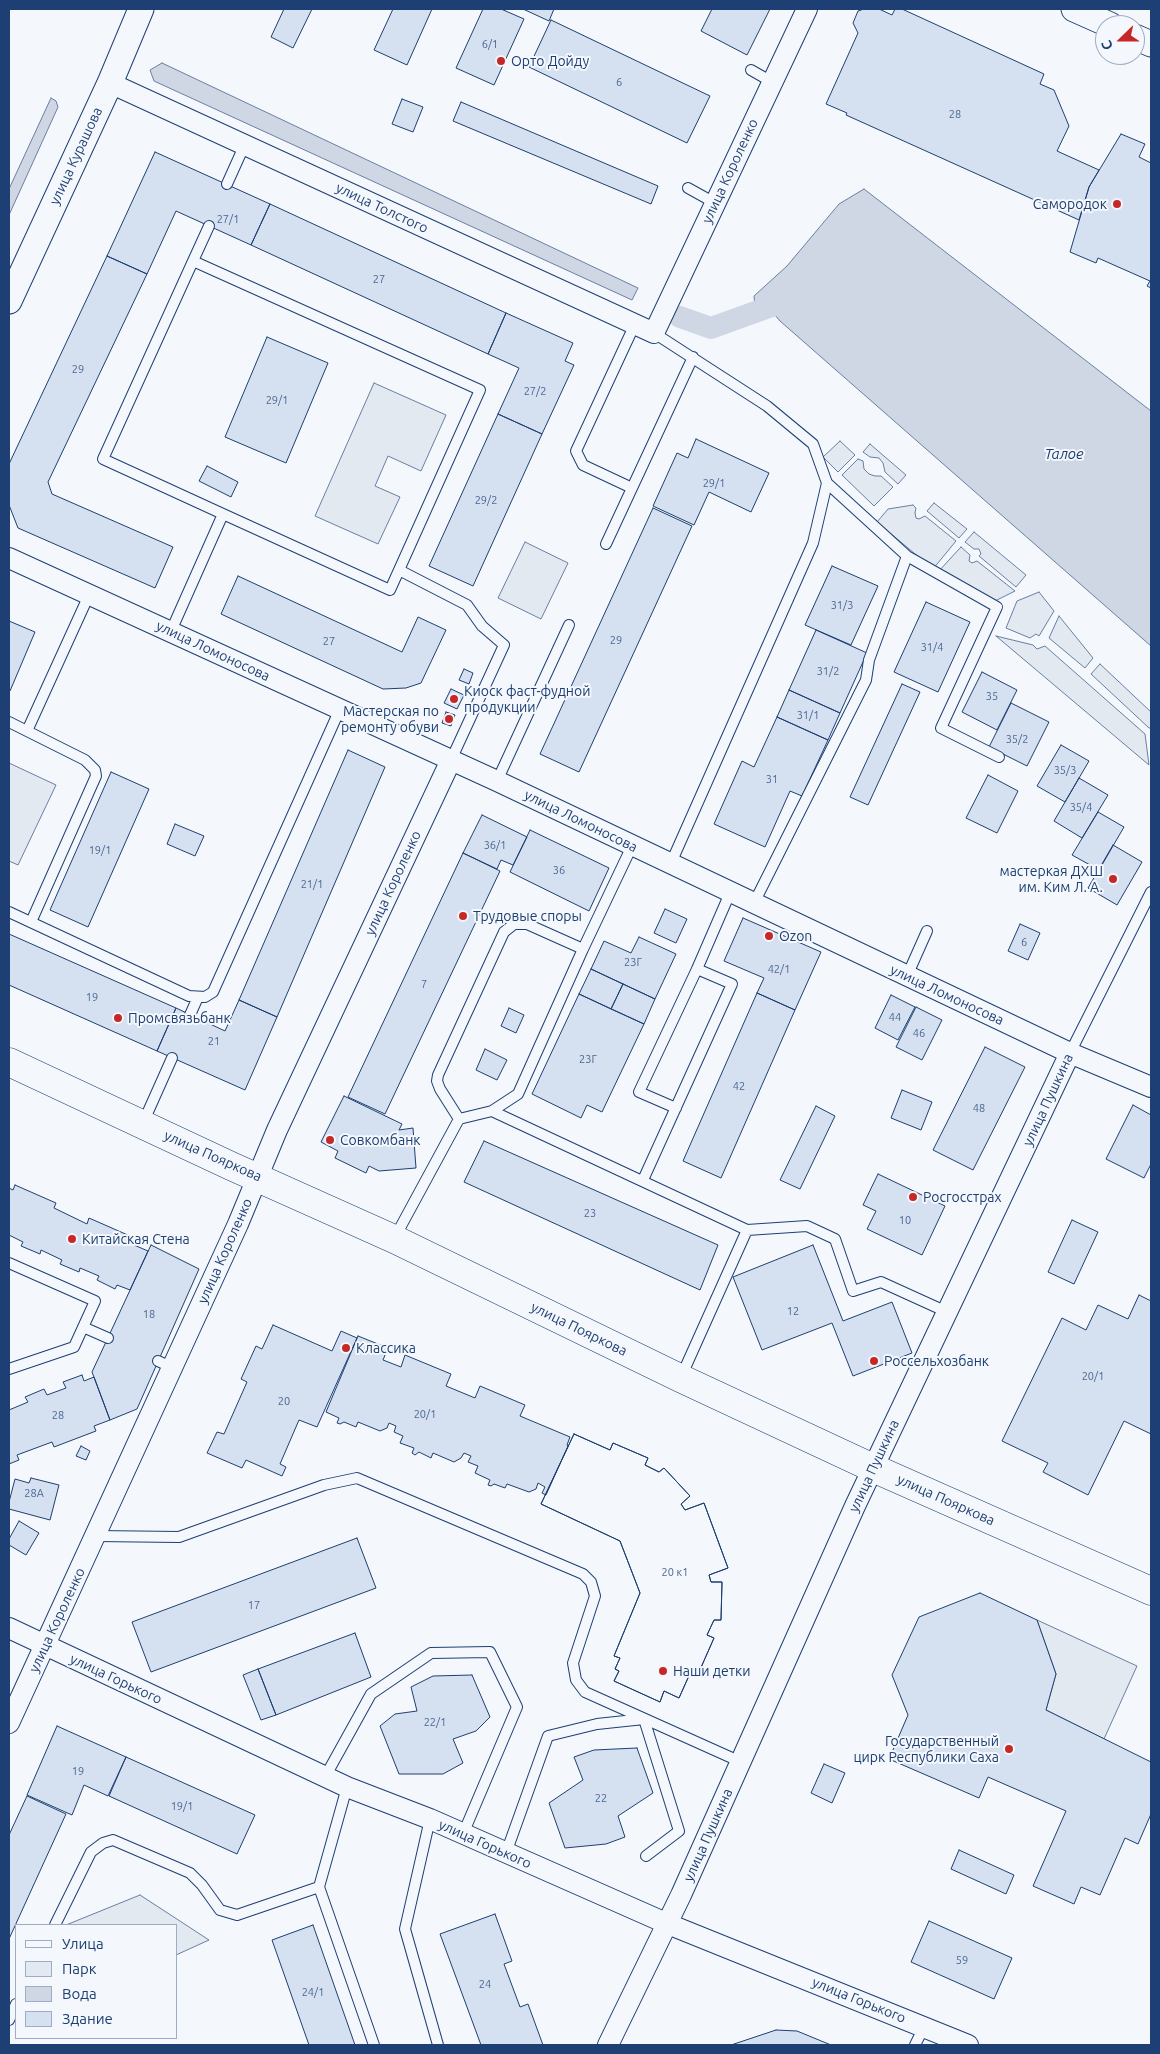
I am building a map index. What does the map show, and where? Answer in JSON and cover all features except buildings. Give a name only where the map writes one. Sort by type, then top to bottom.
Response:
[{"type":"main road","name":"улица Пояркова","points":[[9,1062],[231,1166],[257,1176],[394,1239],[680,1378],[873,1468],[1151,1591]]},
{"type":"street","name":"улица Курашова","points":[[9,301],[110,83],[141,9]]},
{"type":"street","name":"улица Короленко","points":[[654,333],[807,9]]},
{"type":"street","points":[[1074,9],[1095,18]]},
{"type":"street","name":"улица Толстого","points":[[110,83],[654,333]]},
{"type":"street","name":"улица Ломоносова","points":[[9,558],[497,780],[632,846],[1070,1053],[1151,1087]]},
{"type":"street","name":"улица Короленко","points":[[9,1723],[96,1536],[165,1364],[238,1224],[257,1176],[451,760]]},
{"type":"street","name":"улица Пушкина","points":[[608,2045],[668,1924],[873,1468],[1070,1053]]},
{"type":"street","name":"улица Горького","points":[[9,1628],[347,1787],[430,1819],[668,1924],[968,2045]]},
{"type":"lane","points":[[752,70],[772,82]]},
{"type":"lane","points":[[227,184],[245,144]]},
{"type":"lane","points":[[688,188],[715,203]]},
{"type":"lane","points":[[193,261],[480,390],[390,590],[103,459],[193,261],[209,226]]},
{"type":"lane","points":[[632,488],[583,465],[576,451],[635,324]]},
{"type":"lane","points":[[654,333],[767,406],[813,444],[827,482],[907,556],[997,607],[941,728],[999,757]]},
{"type":"lane","points":[[606,544],[693,357]]},
{"type":"lane","points":[[671,863],[813,543],[827,482]]},
{"type":"lane","points":[[171,631],[223,514]]},
{"type":"lane","points":[[754,903],[866,680],[869,660],[907,556]]},
{"type":"lane","name":"улица Короленко","points":[[399,570],[467,605],[482,626],[504,645],[451,760]]},
{"type":"lane","points":[[27,731],[89,595]]},
{"type":"lane","points":[[497,780],[569,626]]},
{"type":"lane","points":[[9,912],[189,996],[206,997],[213,992],[340,709]]},
{"type":"lane","points":[[9,722],[85,760],[95,770],[96,776],[31,922]]},
{"type":"lane","points":[[394,1239],[459,1120],[492,1111],[518,1094],[583,949],[632,846]]},
{"type":"lane","points":[[676,1108],[639,1092],[730,892]]},
{"type":"lane","name":"улица Пушкина","points":[[1070,1053],[1151,892]]},
{"type":"lane","points":[[459,1120],[440,1090],[437,1081],[438,1075],[504,932],[514,924],[528,924],[583,949]]},
{"type":"lane","points":[[907,976],[927,930]]},
{"type":"lane","points":[[643,1180],[732,984],[696,969]]},
{"type":"lane","points":[[190,1015],[198,997]]},
{"type":"lane","points":[[143,1124],[172,1058]]},
{"type":"lane","points":[[492,1111],[747,1230],[807,1226],[835,1239],[853,1291],[881,1282],[947,1312]]},
{"type":"lane","points":[[680,1378],[747,1230]]},
{"type":"lane","points":[[9,1263],[95,1302],[74,1346],[9,1369]]},
{"type":"lane","points":[[83,1327],[108,1338]]},
{"type":"lane","points":[[96,1536],[179,1537],[324,1485],[357,1478],[583,1574],[591,1582],[595,1596],[573,1663],[576,1680],[585,1692],[741,1762]]},
{"type":"lane","points":[[325,1776],[371,1694],[431,1653],[490,1652],[517,1707],[463,1834]]},
{"type":"lane","points":[[506,1853],[548,1736],[597,1724],[644,1719]]},
{"type":"lane","points":[[644,1719],[679,1831],[646,1856]]},
{"type":"lane","points":[[347,1787],[319,1887],[374,2045]]},
{"type":"lane","points":[[430,1819],[405,1929],[438,2045]]},
{"type":"lane","points":[[55,1924],[90,1852],[103,1843],[113,1840],[190,1873],[202,1885],[220,1910],[237,1915],[319,1887]]},
{"type":"lane","points":[[9,2020],[15,2006]]},
{"type":"lane","points":[[915,2045],[924,2027]]},
{"type":"green space","points":[[374,383],[446,415],[421,471],[388,456],[375,486],[400,497],[378,544],[315,516]]},
{"type":"green space","points":[[840,441],[855,455],[838,472],[823,457]]},
{"type":"green space","points":[[870,444],[906,475],[898,484],[885,472],[883,463],[879,458],[870,457],[863,452]]},
{"type":"green space","points":[[858,459],[863,461],[864,469],[869,474],[881,476],[893,487],[874,506],[842,475]]},
{"type":"green space","points":[[934,503],[967,529],[959,538],[927,511]]},
{"type":"green space","points":[[913,505],[916,508],[916,518],[919,519],[925,516],[956,541],[933,569],[877,522],[888,509]]},
{"type":"green space","points":[[974,532],[1026,575],[1016,587],[979,556],[981,554],[979,549],[974,549],[965,542]]},
{"type":"green space","points":[[525,542],[568,563],[541,619],[498,598]]},
{"type":"green space","points":[[961,547],[970,555],[969,561],[972,563],[977,561],[1015,591],[993,602],[938,572]]},
{"type":"green space","points":[[1039,592],[1054,611],[1039,636],[1036,634],[1030,638],[1006,628],[1017,601]]},
{"type":"green space","points":[[1059,616],[1093,658],[1085,668],[1049,638]]},
{"type":"green space","points":[[996,636],[1033,645],[1037,649],[1045,646],[1145,734],[1149,765]]},
{"type":"green space","points":[[1100,664],[1151,712],[1151,728],[1091,674]]},
{"type":"green space","points":[[9,763],[56,785],[18,865],[9,861]]},
{"type":"green space","points":[[1037,1620],[1137,1666],[1104,1739],[1046,1710],[1056,1674]]},
{"type":"green space","points":[[140,1895],[209,1940],[178,1954],[178,1924],[68,1924]]},
{"type":"water","points":[[162,63],[638,288],[632,300],[154,81],[150,70]]},
{"type":"water","points":[[51,98],[56,101],[58,107],[9,215],[9,189]]},
{"type":"water","name":"Талое","points":[[864,189],[1151,411],[1151,646],[774,314],[756,318],[754,296],[787,266],[839,204]]},
{"type":"waterway","points":[[680,317],[711,328],[783,302]]},
{"type":"place","name":"Орто Дойду","points":[[501,61]]},
{"type":"place","name":"Самородок","points":[[1117,204]]},
{"type":"place","name":"Киоск фаст-фудной продукции","points":[[454,699]]},
{"type":"place","name":"Мастерская по ремонту обуви","points":[[449,719]]},
{"type":"place","name":"мастеркая ДХШ им. Ким Л. А.","points":[[1113,879]]},
{"type":"place","name":"Трудовые споры","points":[[463,916]]},
{"type":"place","name":"Ozon","points":[[769,936]]},
{"type":"place","name":"Промсвязьбанк","points":[[118,1018]]},
{"type":"place","name":"Совкомбанк","points":[[330,1140]]},
{"type":"place","name":"Росгосстрах","points":[[913,1197]]},
{"type":"place","name":"Китайская Стена","points":[[72,1239]]},
{"type":"place","name":"Классика","points":[[346,1348]]},
{"type":"place","name":"Россельхозбанк","points":[[874,1361]]},
{"type":"place","name":"Наши детки","points":[[663,1671]]},
{"type":"place","name":"Государственный цирк Республики Саха","points":[[1009,1749]]}]
